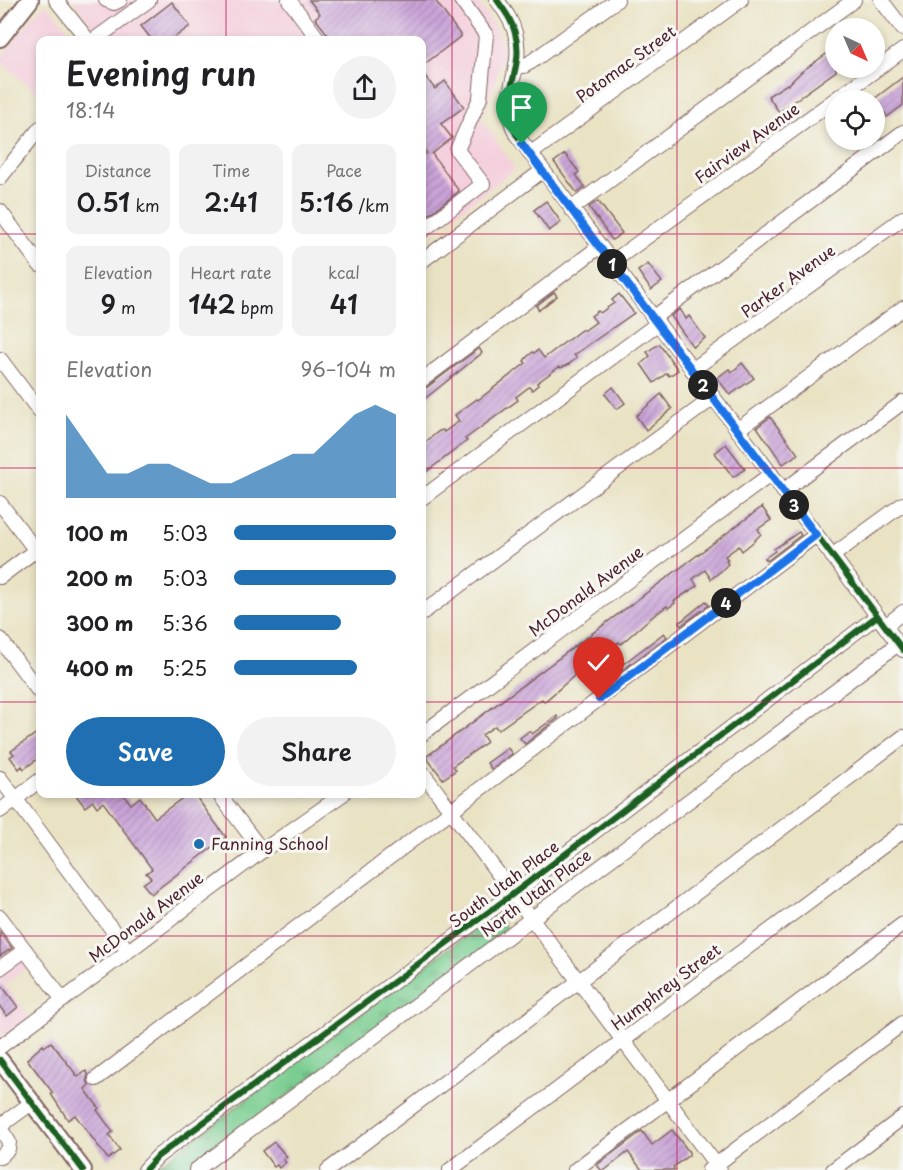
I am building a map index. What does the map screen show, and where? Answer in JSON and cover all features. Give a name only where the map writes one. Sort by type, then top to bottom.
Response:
[{"type":"main road","points":[[0,38],[30,0]]},
{"type":"main road","points":[[0,1060],[83,1170]]},
{"type":"street","points":[[56,0],[85,36]]},
{"type":"street","points":[[106,0],[114,3],[120,0]]},
{"type":"street","points":[[99,36],[148,0]]},
{"type":"street","points":[[289,0],[316,36]]},
{"type":"street","points":[[461,0],[486,35],[480,98],[457,150],[497,204]]},
{"type":"street","points":[[497,0],[513,25],[516,35],[516,65],[508,103],[508,114],[516,135],[900,647]]},
{"type":"street","points":[[516,65],[524,66],[531,62],[617,0]]},
{"type":"street","name":"Potomac Street","points":[[530,154],[741,0]]},
{"type":"street","points":[[571,209],[854,0]]},
{"type":"street","points":[[881,0],[903,29]]},
{"type":"street","name":"Fairview Avenue","points":[[611,263],[903,50]]},
{"type":"street","points":[[426,495],[903,132]]},
{"type":"street","points":[[0,178],[36,133]]},
{"type":"street","points":[[426,258],[542,171]]},
{"type":"street","points":[[426,228],[483,184]]},
{"type":"street","points":[[0,211],[36,260]]},
{"type":"street","name":"Parker Avenue","points":[[692,370],[903,218]]},
{"type":"street","points":[[426,377],[599,247]]},
{"type":"street","points":[[738,430],[903,308]]},
{"type":"street","points":[[0,359],[36,407]]},
{"type":"street","points":[[426,610],[713,398]]},
{"type":"street","points":[[783,491],[903,402]]},
{"type":"street","name":"McDonald Avenue","points":[[426,731],[771,474]]},
{"type":"street","points":[[0,503],[36,547]]},
{"type":"street","points":[[832,556],[903,504]]},
{"type":"street","points":[[96,1079],[816,535]]},
{"type":"street","points":[[0,577],[36,553]]},
{"type":"street","name":"South Utah Place","points":[[145,1170],[158,1156],[881,621],[903,612]]},
{"type":"street","points":[[0,639],[36,688]]},
{"type":"street","name":"North Utah Place","points":[[196,1170],[531,918],[900,647]]},
{"type":"street","points":[[328,1170],[903,737]]},
{"type":"street","points":[[426,777],[667,1100],[715,1168],[903,1023]]},
{"type":"street","points":[[0,778],[128,951]]},
{"type":"street","points":[[0,811],[36,783]]},
{"type":"street","points":[[222,798],[261,851]]},
{"type":"street","name":"McDonald Avenue","points":[[0,1047],[331,798]]},
{"type":"street","name":"Humphrey Street","points":[[450,1170],[903,831]]},
{"type":"street","points":[[0,917],[63,1000]]},
{"type":"street","points":[[575,1170],[903,924]]},
{"type":"street","points":[[0,968],[25,950]]},
{"type":"street","points":[[105,1054],[114,1066]]},
{"type":"street","points":[[0,1157],[8,1149],[9,1142],[0,1127],[33,1102]]},
{"type":"street","points":[[833,1170],[903,1117]]},
{"type":"shaded area","points":[[73,0],[476,0],[495,27],[504,49],[493,89],[481,118],[515,169],[426,237],[426,36],[99,36]]},
{"type":"shaded area","points":[[46,5],[53,10],[73,36],[36,36],[36,92],[0,59],[40,8]]},
{"type":"shaded area","points":[[0,917],[34,962],[5,985],[30,1017],[1,1037]]},
{"type":"green space","points":[[491,917],[502,921],[506,929],[504,934],[188,1170],[152,1170]]},
{"type":"building","points":[[309,0],[435,0],[461,36],[426,63],[426,36],[329,36],[315,18],[320,14]]},
{"type":"building","points":[[172,2],[190,26],[176,36],[149,36],[141,26]]},
{"type":"building","points":[[825,55],[826,78],[779,112],[768,96],[788,85],[801,72]]},
{"type":"building","points":[[426,77],[435,89],[445,81],[464,107],[441,124],[452,138],[432,154],[459,191],[426,217]]},
{"type":"building","points":[[903,77],[903,105],[887,117],[885,113],[885,91]]},
{"type":"building","points":[[565,154],[579,172],[576,175],[585,187],[577,193],[554,162]]},
{"type":"building","points":[[546,201],[561,222],[549,231],[534,210]]},
{"type":"building","points":[[598,201],[622,233],[612,240],[589,207]]},
{"type":"building","points":[[648,264],[662,282],[651,290],[638,271]]},
{"type":"building","points":[[554,292],[557,296],[539,310],[536,306]]},
{"type":"building","points":[[619,294],[634,313],[574,355],[577,358],[569,364],[559,367],[537,383],[538,385],[532,390],[529,387],[516,397],[518,400],[465,439],[467,441],[426,472],[426,442],[439,431],[444,432],[459,421],[455,415],[526,363],[524,361],[533,352],[538,350],[544,358],[581,330],[585,330],[596,322],[591,316],[598,311],[600,313],[614,303],[612,300]]},
{"type":"building","points":[[680,309],[686,319],[689,316],[705,338],[693,347],[671,316]]},
{"type":"building","points":[[659,344],[678,370],[669,376],[667,373],[654,383],[641,364],[650,356],[647,352]]},
{"type":"building","points":[[479,348],[482,353],[426,398],[427,387]]},
{"type":"building","points":[[742,363],[754,378],[730,395],[717,378],[729,369],[732,372]]},
{"type":"building","points":[[613,387],[625,403],[617,409],[605,394]]},
{"type":"building","points":[[661,394],[672,409],[646,430],[636,416]]},
{"type":"building","points":[[770,417],[798,454],[783,464],[757,427]]},
{"type":"building","points":[[726,444],[745,469],[733,477],[715,453]]},
{"type":"building","points":[[762,507],[771,520],[758,529],[761,534],[742,551],[739,546],[725,556],[728,564],[721,571],[711,579],[705,570],[693,579],[697,586],[648,620],[621,644],[619,642],[588,666],[586,664],[544,702],[542,699],[498,730],[495,726],[482,735],[487,742],[453,766],[456,770],[443,779],[426,757]]},
{"type":"building","points":[[799,532],[801,535],[767,561],[765,558],[775,551],[774,549]]},
{"type":"building","points":[[706,601],[709,605],[681,626],[679,623]]},
{"type":"building","points":[[664,633],[667,637],[612,678],[610,674]]},
{"type":"building","points":[[557,716],[558,718],[525,744],[520,738],[529,731],[532,734]]},
{"type":"building","points":[[36,734],[36,760],[24,769],[22,766],[19,769],[10,757],[14,754],[11,751]]},
{"type":"building","points":[[508,748],[512,754],[491,769],[487,763]]},
{"type":"building","name":"Fanning School","points":[[78,798],[126,798],[131,804],[141,798],[155,818],[182,798],[197,798],[226,837],[151,894],[143,884],[151,878],[146,873],[152,869],[103,802],[97,807],[93,801],[85,807]]},
{"type":"building","points":[[0,932],[12,948],[0,956]]},
{"type":"building","points":[[0,983],[18,1007],[7,1016],[0,1007]]},
{"type":"building","points":[[51,1042],[78,1077],[86,1071],[88,1074],[89,1085],[85,1089],[113,1132],[109,1135],[120,1150],[108,1159],[75,1115],[68,1120],[51,1094],[53,1093],[27,1059],[43,1045],[44,1047]]},
{"type":"building","points":[[672,1130],[689,1152],[689,1155],[673,1167],[675,1170],[642,1170],[628,1152],[605,1170],[601,1170],[597,1165],[642,1131],[652,1145]]},
{"type":"building","points":[[274,1142],[287,1157],[283,1160],[286,1162],[279,1168],[277,1165],[274,1167],[262,1151]]},
{"type":"cycle path","points":[[497,0],[512,24],[517,47],[509,107],[516,134],[903,650]]},
{"type":"cycle path","points":[[145,1170],[158,1156],[513,894],[877,616]]},
{"type":"cycle path","points":[[0,1060],[83,1170]]},
{"type":"place","name":"Fanning School","points":[[199,844]]},
{"type":"route","points":[[522,144],[816,535],[599,699]]}]
